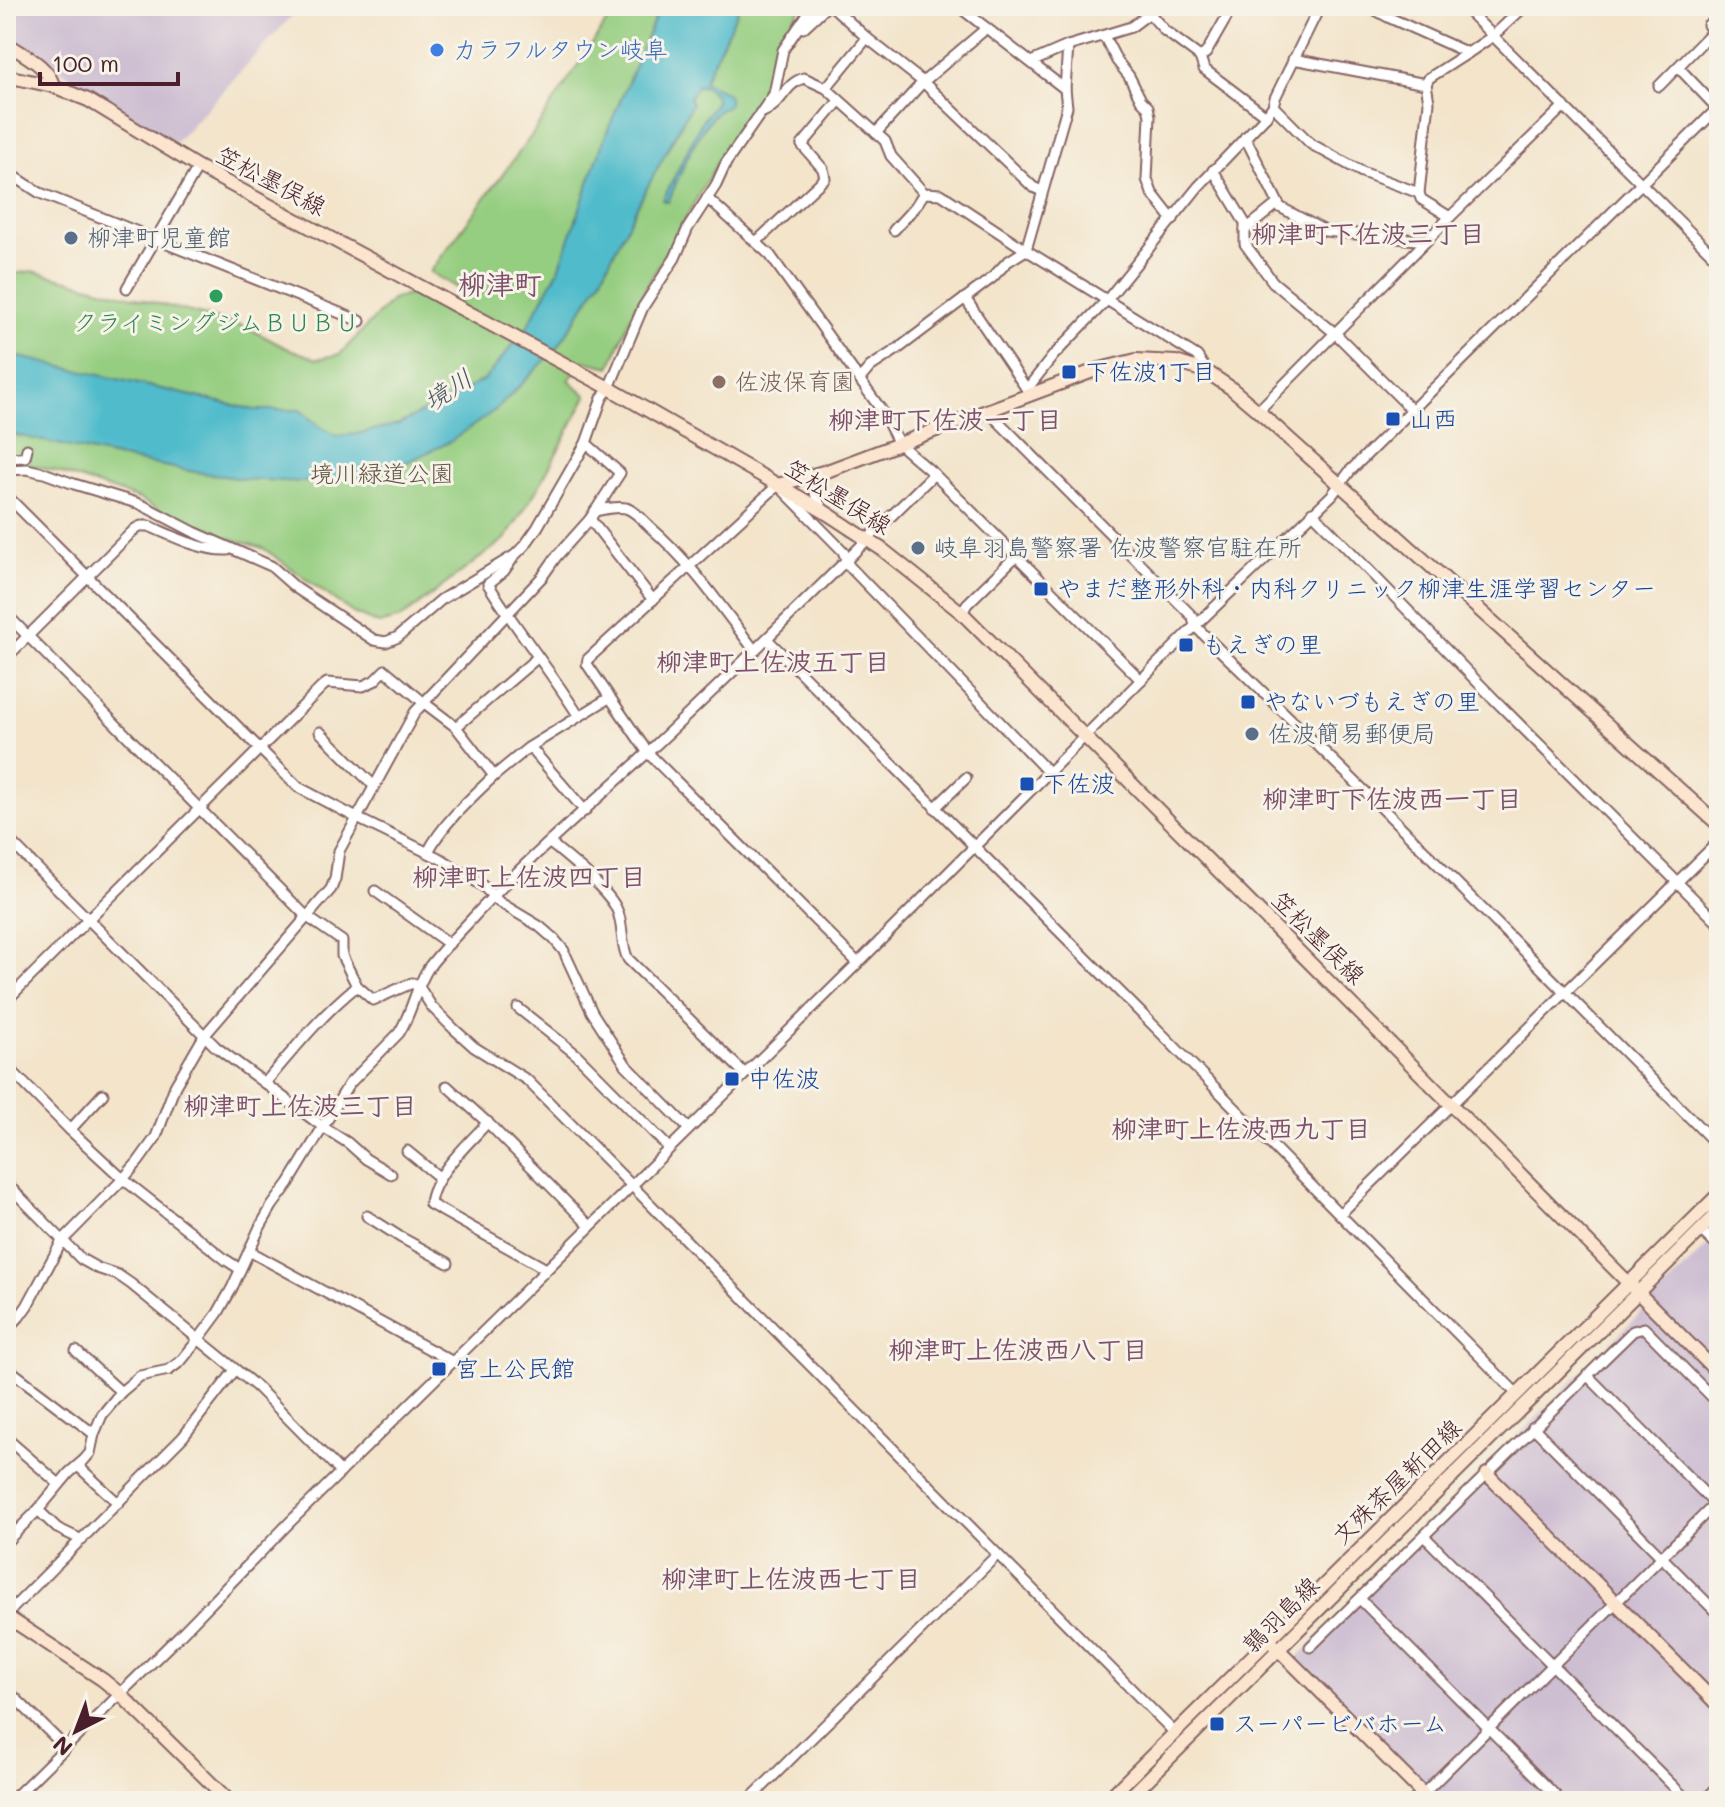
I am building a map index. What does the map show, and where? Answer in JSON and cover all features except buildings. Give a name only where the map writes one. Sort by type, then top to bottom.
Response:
[{"type":"main road","points":[[6,43],[49,75],[53,86]]},
{"type":"main road","name":"笠松墨俣線","points":[[6,76],[53,86],[88,100],[198,167],[595,380],[867,539],[962,613],[1719,1374]]},
{"type":"main road","points":[[778,485],[827,471],[990,410],[1028,392],[1096,370],[1136,360],[1176,362],[1207,372],[1258,411],[1719,825]]},
{"type":"main road","name":"文殊茶屋新田線","points":[[1106,1801],[1175,1733],[1274,1644],[1517,1394],[1719,1194]]},
{"type":"main road","points":[[1639,1293],[1719,1212]]},
{"type":"main road","name":"鶉羽島線","points":[[1135,1798],[1274,1644],[1639,1293]]},
{"type":"main road","points":[[1487,1474],[1719,1706]]},
{"type":"main road","points":[[6,1616],[120,1694],[229,1801]]},
{"type":"main road","points":[[1274,1644],[1423,1799]]},
{"type":"main road","points":[[1706,1801],[1719,1788]]},
{"type":"street","points":[[578,715],[488,584],[504,571],[537,528],[586,443],[602,398],[643,307],[675,258],[688,228],[726,163],[774,94],[783,50],[813,6]]},
{"type":"street","points":[[797,27],[803,28],[830,6],[923,82],[1033,187],[1042,191]]},
{"type":"street","points":[[958,6],[1065,89]]},
{"type":"street","points":[[1031,62],[1068,46],[1131,27],[1146,10],[1159,6]]},
{"type":"street","points":[[1200,57],[1206,53],[1233,6]]},
{"type":"street","points":[[965,298],[1028,392],[1053,356],[1107,300],[1213,170],[1266,116],[1320,6]]},
{"type":"street","points":[[1368,6],[1468,53]]},
{"type":"street","points":[[1463,6],[1719,261]]},
{"type":"street","points":[[1450,217],[1421,199],[1419,193],[1429,102],[1426,84],[1429,78],[1493,36],[1525,6]]},
{"type":"street","points":[[1146,10],[1165,31],[1200,57],[1204,69],[1266,116]]},
{"type":"street","points":[[876,133],[923,82],[985,27]]},
{"type":"street","points":[[1659,86],[1713,31]]},
{"type":"street","points":[[1104,36],[1148,107],[1147,179],[1152,193],[1173,220]]},
{"type":"street","points":[[826,88],[867,38]]},
{"type":"street","points":[[860,379],[870,367],[1026,250],[1067,107],[1068,46]]},
{"type":"street","points":[[1293,59],[1426,84]]},
{"type":"street","points":[[11,1801],[1195,626],[1332,495],[1350,471],[1718,107],[1678,67]]},
{"type":"street","points":[[760,113],[772,110],[795,81],[804,78],[826,88],[885,141],[891,156],[924,193],[941,194],[1197,356],[1207,372]]},
{"type":"street","points":[[756,242],[825,178],[823,169],[802,145],[839,101]]},
{"type":"street","points":[[1273,106],[1311,144],[1362,172],[1419,193]]},
{"type":"street","points":[[1258,411],[1564,106]]},
{"type":"street","points":[[1245,137],[1280,207]]},
{"type":"street","points":[[127,288],[198,167]]},
{"type":"street","points":[[1213,170],[1245,223],[1245,244],[1273,282],[1336,334],[1412,410]]},
{"type":"street","points":[[6,171],[40,193],[360,321]]},
{"type":"street","points":[[894,230],[924,193]]},
{"type":"street","points":[[707,198],[770,255],[795,287],[882,411],[899,444],[934,474],[1141,680]]},
{"type":"street","points":[[1245,230],[1276,205],[1325,231],[1427,241]]},
{"type":"street","points":[[990,410],[1193,617],[1195,626],[1383,809],[1719,1147]]},
{"type":"street","points":[[6,1331],[27,1306],[62,1241],[123,1179],[156,1137],[175,1086],[204,1036],[331,889],[339,851],[415,712],[542,577],[592,515],[620,473],[586,443]]},
{"type":"street","points":[[6,458],[25,457],[27,449]]},
{"type":"street","points":[[6,470],[27,469],[44,473],[140,504],[271,566],[296,588],[374,640],[386,642],[398,637],[442,599],[515,555]]},
{"type":"street","points":[[825,512],[816,499],[815,489],[817,481],[827,471]]},
{"type":"street","points":[[6,1542],[90,1453],[102,1415],[121,1392],[140,1376],[169,1370],[181,1361],[218,1313],[272,1206],[349,1084],[405,1024],[428,968],[493,895],[755,651],[934,474]]},
{"type":"street","points":[[858,963],[648,753],[587,664],[588,659],[778,485],[843,551],[849,566],[1049,773]]},
{"type":"street","points":[[6,495],[298,787],[428,852],[483,886],[499,902],[539,926],[554,939],[565,954],[592,1012],[626,1065],[689,1129]]},
{"type":"street","points":[[592,515],[612,508],[625,508],[635,513],[690,566],[755,651]]},
{"type":"street","points":[[1312,512],[1719,924]]},
{"type":"street","points":[[592,515],[653,600]]},
{"type":"street","points":[[6,658],[141,526],[149,526],[196,545],[223,551],[231,549]]},
{"type":"street","points":[[962,613],[967,604],[1016,556]]},
{"type":"street","points":[[6,614],[306,916],[342,941],[342,956],[357,986],[373,1000],[412,983],[474,1047],[527,1080],[1175,1733]]},
{"type":"street","points":[[767,639],[1517,1394]]},
{"type":"street","points":[[456,727],[537,658]]},
{"type":"street","points":[[6,1001],[327,683],[363,686],[374,681],[385,670],[456,727],[494,776]]},
{"type":"street","points":[[428,852],[434,840],[465,804],[494,776],[530,747],[609,698]]},
{"type":"street","points":[[320,732],[374,786]]},
{"type":"street","points":[[530,747],[585,811]]},
{"type":"street","points":[[935,808],[966,778]]},
{"type":"street","points":[[6,837],[204,1036],[323,1127],[391,1174]]},
{"type":"street","points":[[1340,1214],[1719,841]]},
{"type":"street","points":[[550,843],[585,872],[615,905],[628,959],[745,1074]]},
{"type":"street","points":[[375,891],[449,944]]},
{"type":"street","points":[[265,1083],[303,1038],[357,986]]},
{"type":"street","points":[[518,1008],[577,1055],[669,1148]]},
{"type":"street","points":[[6,1065],[123,1179],[240,1269]]},
{"type":"street","points":[[447,1086],[488,1122],[590,1226]]},
{"type":"street","points":[[70,1130],[103,1094]]},
{"type":"street","points":[[488,1122],[440,1178],[430,1197],[430,1204],[546,1269]]},
{"type":"street","points":[[407,1151],[440,1178]]},
{"type":"street","points":[[6,1183],[81,1259],[131,1284],[257,1387],[341,1472]]},
{"type":"street","points":[[367,1216],[448,1263]]},
{"type":"street","points":[[1701,1230],[1719,1248]]},
{"type":"street","points":[[251,1252],[453,1362]]},
{"type":"street","points":[[1310,1647],[1633,1331],[1644,1328],[1719,1404]]},
{"type":"street","points":[[76,1351],[121,1392]]},
{"type":"street","points":[[6,1367],[94,1434]]},
{"type":"street","points":[[6,1616],[183,1437],[235,1370]]},
{"type":"street","points":[[1423,1799],[1489,1728],[1718,1504],[1587,1375]]},
{"type":"street","points":[[1533,1427],[1719,1615]]},
{"type":"street","points":[[6,1438],[59,1484]]},
{"type":"street","points":[[78,1466],[118,1503]]},
{"type":"street","points":[[38,1510],[57,1528],[82,1540]]},
{"type":"street","points":[[1424,1536],[1688,1801]]},
{"type":"street","points":[[748,1801],[997,1555]]},
{"type":"street","points":[[1360,1599],[1561,1801]]},
{"type":"street","points":[[6,1689],[65,1747]]},
{"type":"shaded area","points":[[6,6],[301,6],[175,143],[127,115],[6,32]]},
{"type":"shaded area","points":[[1719,1234],[1719,1801],[1435,1801],[1295,1660]]},
{"type":"green space","name":"境川緑道公園","points":[[617,6],[801,6],[780,44],[766,98],[721,156],[636,305],[610,367],[584,361],[569,380],[587,396],[538,488],[506,538],[401,618],[379,624],[353,613],[263,548],[221,536],[166,514],[139,499],[52,470],[6,464],[6,275],[33,271],[244,326],[284,347],[317,359],[340,354],[393,299],[412,294],[449,314],[464,292],[430,272],[532,135]]},
{"type":"water","points":[[660,6],[740,6],[704,81],[727,93],[729,104],[718,111],[703,129],[668,202],[663,200],[701,123],[716,102],[715,95],[703,85],[698,85],[689,98],[692,103],[688,111],[600,281],[558,347],[498,408],[450,442],[405,463],[368,475],[302,482],[244,479],[195,472],[6,433],[6,354],[255,410],[300,410],[337,436],[399,424],[485,379],[526,329],[559,269],[604,139]]},
{"type":"place","name":"カラフルタウン岐阜","points":[[437,50]]},
{"type":"place","name":"柳津町児童館","points":[[71,238]]},
{"type":"place","name":"クライミングジムＢＵＢＵ","points":[[216,296]]},
{"type":"place","name":"下佐波1丁目","points":[[1069,372]]},
{"type":"place","name":"佐波保育園","points":[[719,382]]},
{"type":"place","name":"山西","points":[[1393,419]]},
{"type":"place","name":"岐阜羽島警察署 佐波警察官駐在所","points":[[918,548]]},
{"type":"place","name":"やまだ整形外科・内科クリニック柳津生涯学習センター","points":[[1041,589]]},
{"type":"place","name":"もえぎの里","points":[[1186,645]]},
{"type":"place","name":"やないづもえぎの里","points":[[1248,702]]},
{"type":"place","name":"佐波簡易郵便局","points":[[1252,734]]},
{"type":"place","name":"下佐波","points":[[1027,784]]},
{"type":"place","name":"中佐波","points":[[732,1079]]},
{"type":"place","name":"宮上公民館","points":[[439,1369]]},
{"type":"place","name":"スーパービバホーム","points":[[1217,1724]]},
{"type":"district","name":"柳津町下佐波三丁目","points":[[1368,234]]},
{"type":"district","name":"柳津町","points":[[500,284]]},
{"type":"district","name":"柳津町下佐波一丁目","points":[[945,420]]},
{"type":"district","name":"柳津町上佐波五丁目","points":[[773,662]]},
{"type":"district","name":"柳津町下佐波西一丁目","points":[[1392,799]]},
{"type":"district","name":"柳津町上佐波四丁目","points":[[529,877]]},
{"type":"district","name":"柳津町上佐波三丁目","points":[[300,1106]]},
{"type":"district","name":"柳津町上佐波西九丁目","points":[[1241,1129]]},
{"type":"district","name":"柳津町上佐波西八丁目","points":[[1018,1350]]},
{"type":"district","name":"柳津町上佐波西七丁目","points":[[791,1579]]},
{"type":"water label","name":"境川","points":[[448,390]]}]
